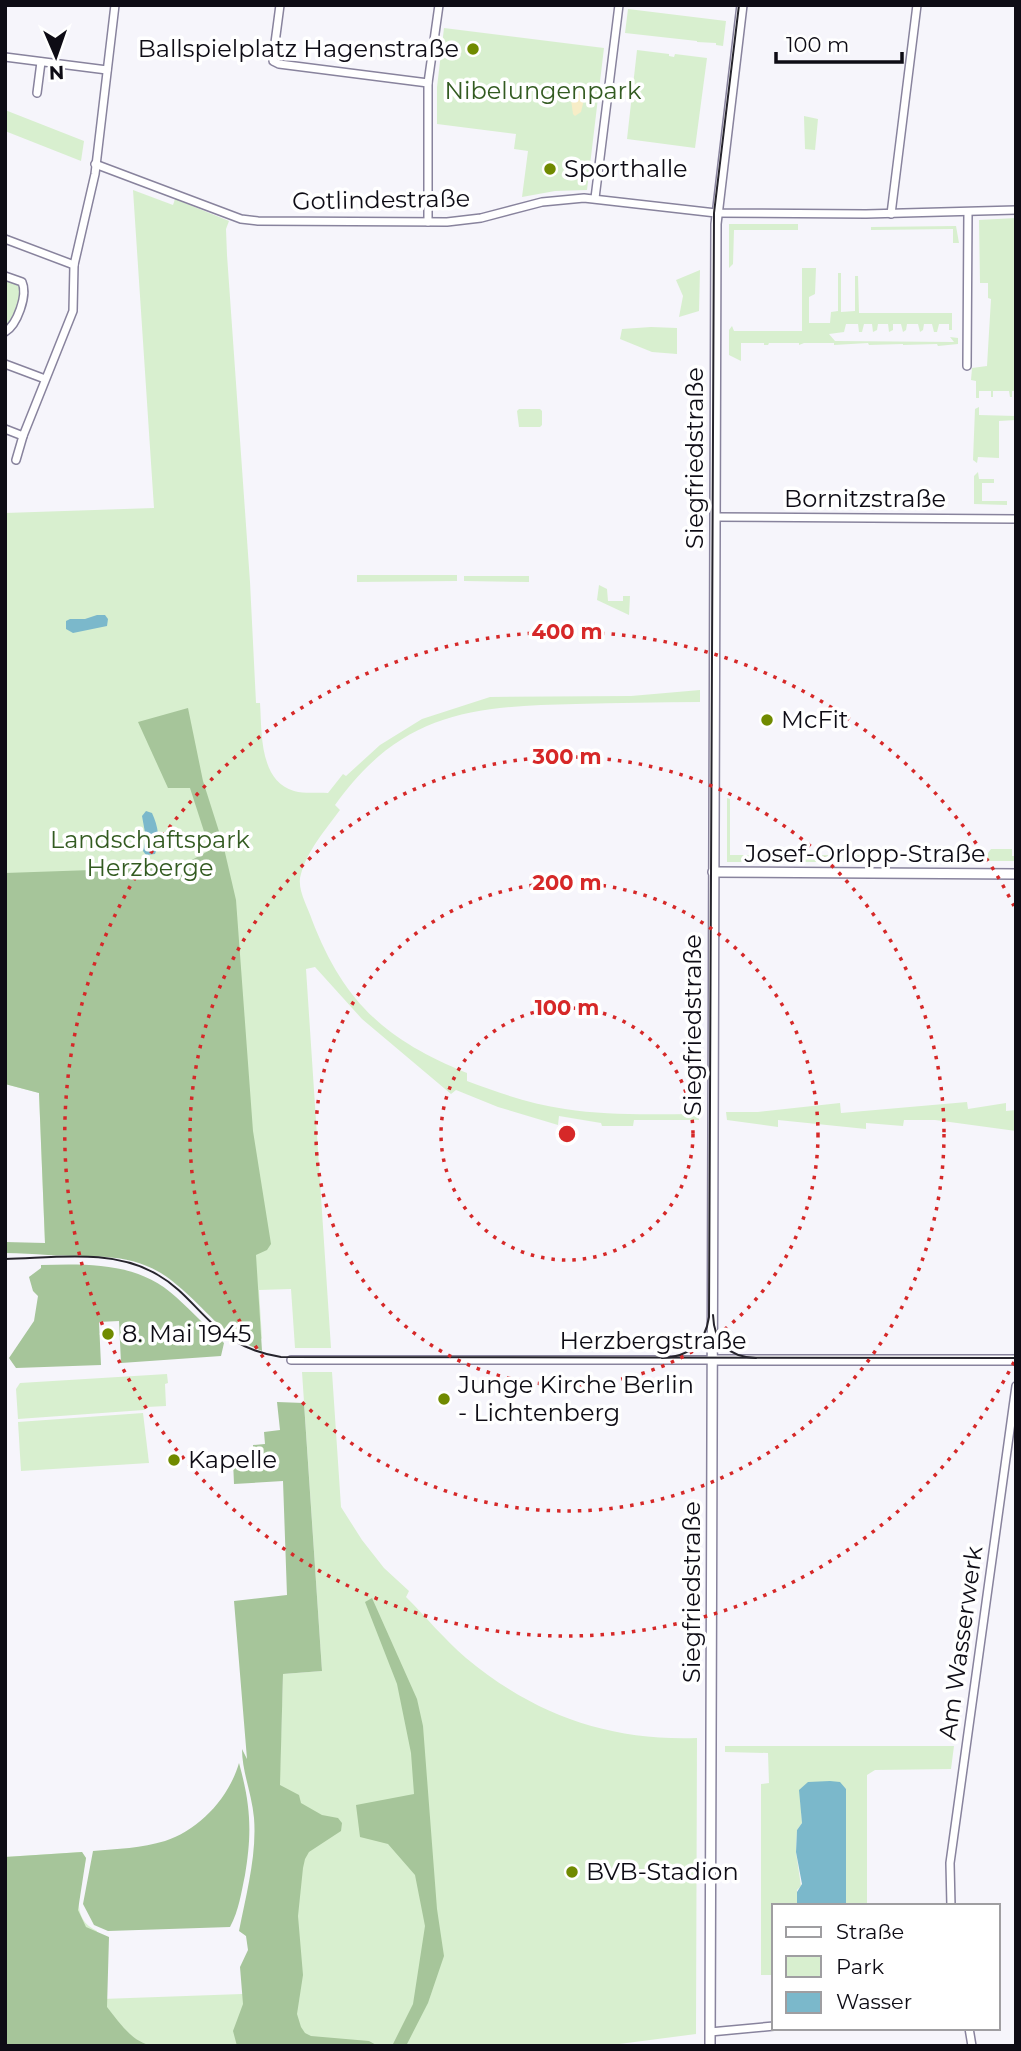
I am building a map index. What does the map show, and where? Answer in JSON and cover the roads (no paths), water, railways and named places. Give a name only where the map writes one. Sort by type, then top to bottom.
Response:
[{"type":"street","points":[[16,460],[72,311],[74,265],[95,164],[115,5]]},
{"type":"street","points":[[280,5],[273,58],[275,62],[428,83]]},
{"type":"street","points":[[428,222],[428,83],[439,5]]},
{"type":"street","points":[[595,198],[619,5]]},
{"type":"street","name":"Siegfriedstraße","points":[[710,2046],[716,213],[742,5]]},
{"type":"street","points":[[891,214],[917,5]]},
{"type":"street","points":[[5,57],[107,70]]},
{"type":"street","points":[[37,93],[41,62]]},
{"type":"street","name":"Gotlindestraße","points":[[95,164],[241,219],[428,222],[468,220],[542,201],[595,198],[716,213],[891,214],[1016,210]]},
{"type":"street","points":[[967,366],[968,212]]},
{"type":"street","points":[[5,239],[74,265]]},
{"type":"street","points":[[5,276],[22,282],[25,293],[11,328],[5,332]]},
{"type":"street","points":[[5,364],[45,379]]},
{"type":"street","points":[[5,429],[23,436]]},
{"type":"street","name":"Bornitzstraße","points":[[715,517],[1016,519]]},
{"type":"street","name":"Josef-Orlopp-Straße","points":[[713,872],[1016,874]]},
{"type":"street","name":"Herzbergstraße","points":[[291,1360],[1016,1360]]},
{"type":"street","name":"Am Wasserwerk","points":[[951,1904],[950,1863],[1016,1386]]},
{"type":"street","points":[[710,2032],[772,2026]]},
{"type":"water","points":[[105,615],[108,619],[107,626],[73,633],[66,629],[66,621],[70,619],[85,619]]},
{"type":"water","points":[[146,811],[152,813],[158,839],[155,854],[146,855],[143,851],[146,838],[142,816]]},
{"type":"water","points":[[808,1782],[840,1782],[846,1789],[846,1904],[797,1904],[797,1892],[802,1884],[796,1852],[797,1830],[802,1823],[799,1790]]},
{"type":"tram line","points":[[662,1358],[680,1355],[694,1347],[704,1335],[709,1317],[714,213],[739,5]]},
{"type":"tram line","points":[[5,1259],[83,1256],[122,1261],[141,1267],[174,1286],[229,1337],[254,1350],[281,1357],[1016,1358]]},
{"type":"tram line","points":[[713,1315],[716,1333],[724,1347],[738,1355],[756,1358]]},
{"type":"place","name":"Ballspielplatz Hagenstraße","points":[[473,49]]},
{"type":"place","name":"Sporthalle","points":[[550,169]]},
{"type":"place","name":"McFit","points":[[767,720]]},
{"type":"place","name":"8. Mai 1945","points":[[108,1334]]},
{"type":"place","name":"Junge Kirche Berlin - Lichtenberg","points":[[444,1399]]},
{"type":"place","name":"Kapelle","points":[[174,1460]]},
{"type":"place","name":"BVB-Stadion","points":[[572,1872]]},
{"type":"park label","name":"Nibelungenpark","points":[[543,91]]},
{"type":"park label","name":"Landschaftspark Herzberge","points":[[150,854]]}]
